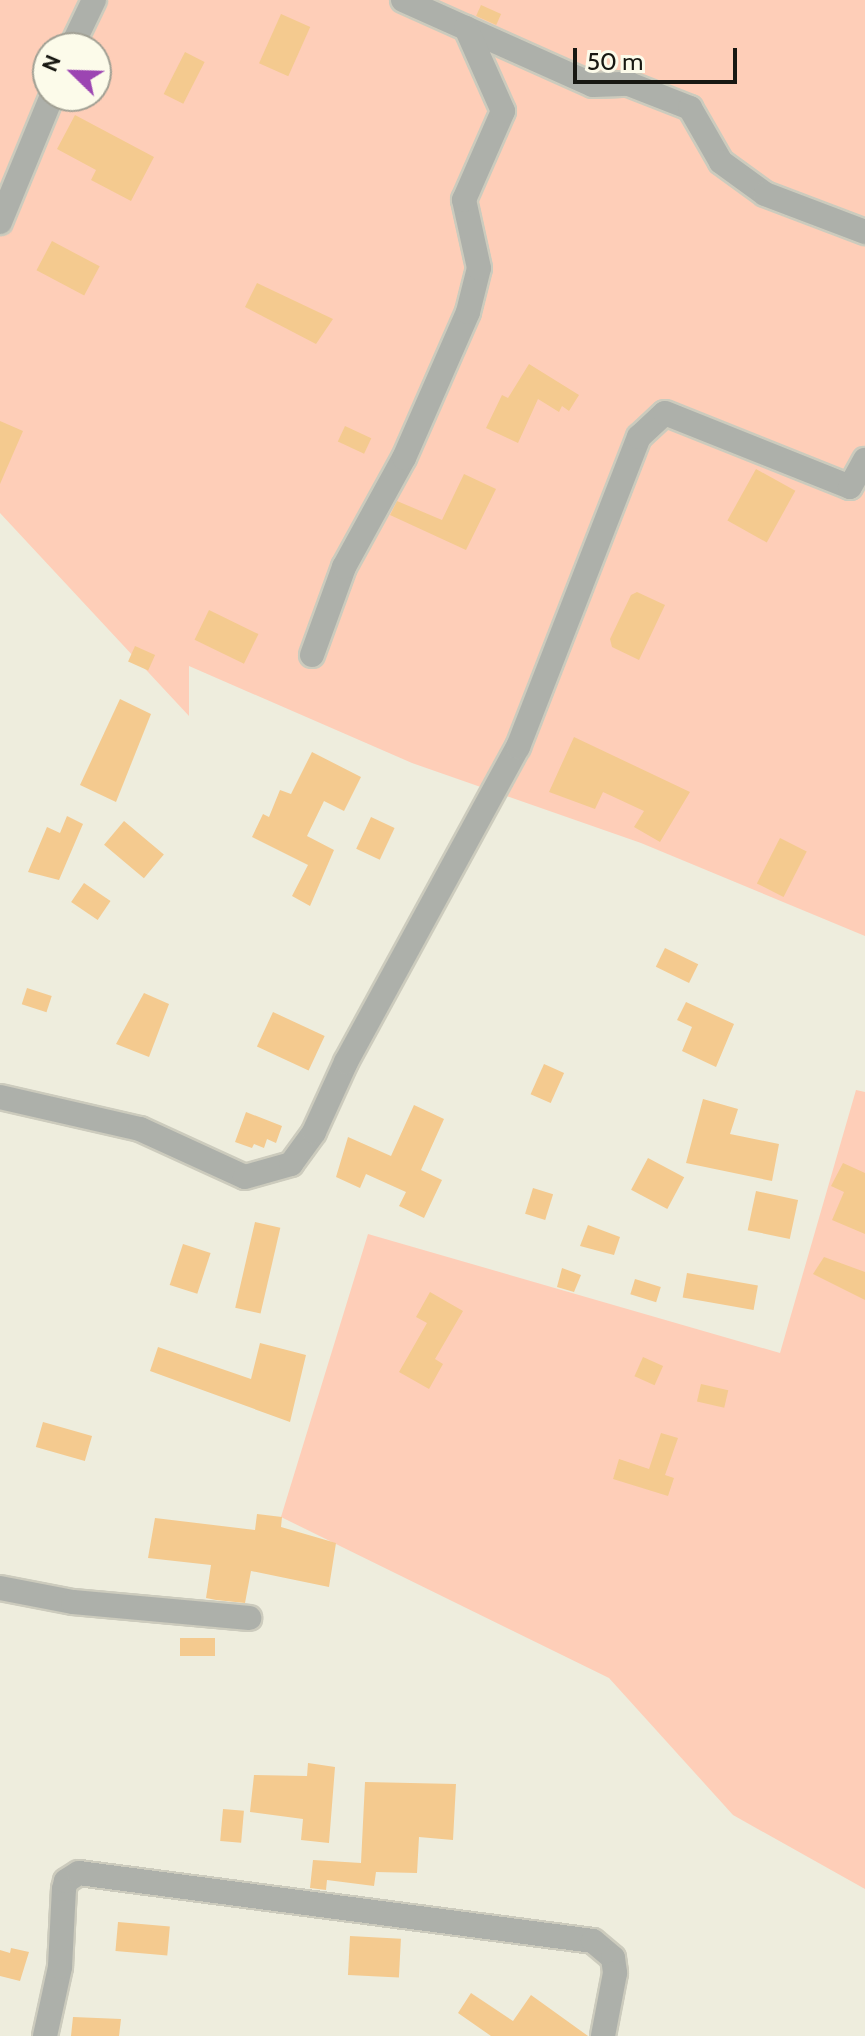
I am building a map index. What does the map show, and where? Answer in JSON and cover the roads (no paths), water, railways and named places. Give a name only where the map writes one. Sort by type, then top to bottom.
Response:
[{"type":"street","points":[[79,32],[94,0]]},
{"type":"street","points":[[403,0],[593,85],[629,84],[690,108],[721,162],[765,194],[865,232]]},
{"type":"street","points":[[312,655],[344,567],[404,458],[468,312],[479,268],[464,200],[503,111],[466,28]]},
{"type":"street","points":[[0,222],[45,112]]},
{"type":"street","points":[[0,1097],[140,1129],[245,1177],[291,1164],[314,1132],[346,1062],[518,747],[639,437],[665,413],[711,427],[850,487],[865,460]]},
{"type":"street","points":[[0,1588],[73,1602],[249,1618]]},
{"type":"street","points":[[45,2036],[60,1967],[64,1889],[72,1875],[79,1873],[593,1941],[613,1958],[615,1973],[603,2036]]}]
